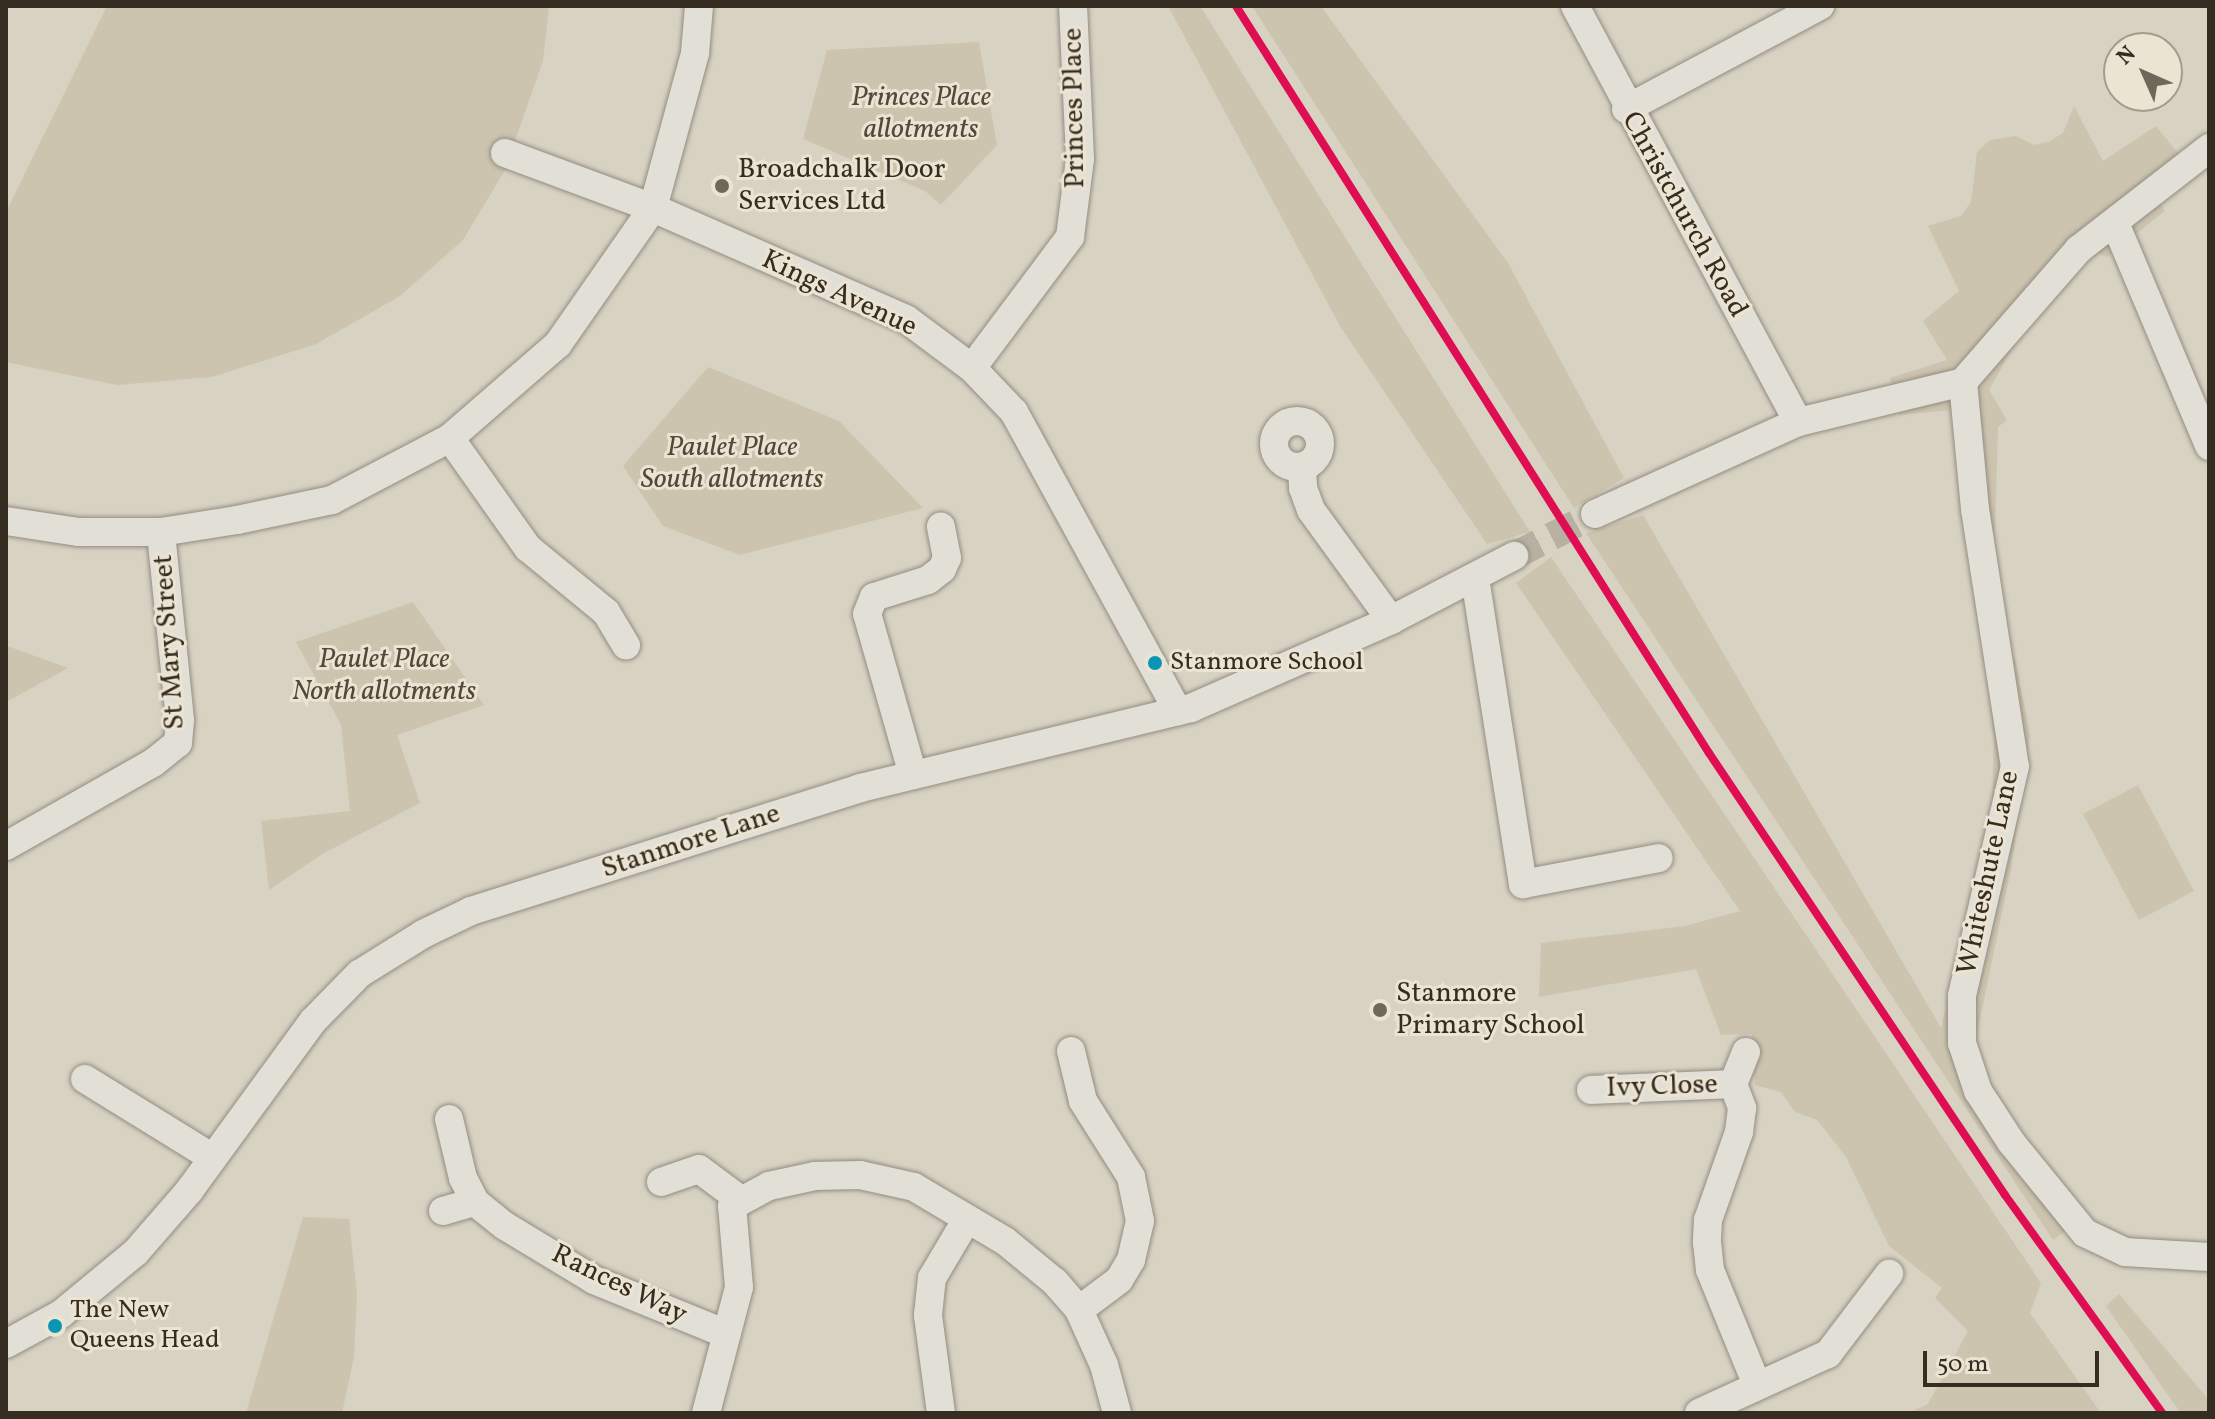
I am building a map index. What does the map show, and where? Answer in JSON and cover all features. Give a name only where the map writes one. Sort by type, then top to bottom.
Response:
[{"type":"street","points":[[6,521],[79,532],[161,532],[332,500],[450,438],[558,344],[653,208],[695,53],[699,6]]},
{"type":"street","name":"Princes Place","points":[[972,368],[1070,237],[1080,159],[1073,6]]},
{"type":"street","name":"Christchurch Road","points":[[1575,6],[1626,109],[1798,422]]},
{"type":"street","points":[[1626,109],[1820,6]]},
{"type":"street","points":[[1595,514],[1798,422],[1963,382],[2079,249],[2209,148]]},
{"type":"street","name":"Kings Avenue","points":[[505,153],[653,208],[906,319],[972,368],[1014,412],[1178,711]]},
{"type":"street","points":[[2115,223],[2209,446]]},
{"type":"street","name":"Whiteshute Lane","points":[[1963,382],[1975,509],[2015,766],[1962,996],[1962,1043],[1978,1091],[2003,1129],[2085,1233],[2125,1252],[2209,1257]]},
{"type":"street","points":[[450,438],[528,548],[606,612],[626,645]]},
{"type":"street","points":[[1302,467],[1303,488],[1311,510],[1391,620]]},
{"type":"street","points":[[913,775],[867,614],[874,597],[928,580],[942,569],[947,558],[941,527]]},
{"type":"street","name":"St Mary Street","points":[[6,846],[153,763],[178,743],[180,720],[161,532]]},
{"type":"street","name":"Stanmore Lane","points":[[6,1344],[96,1288],[167,1220],[335,996],[423,934],[471,911],[913,775],[1178,711],[1391,620],[1514,556]]},
{"type":"street","points":[[1475,578],[1523,884],[1659,858]]},
{"type":"street","points":[[1071,1051],[1083,1101],[1131,1177],[1140,1221],[1131,1260],[1119,1280],[1079,1310]]},
{"type":"street","name":"Ivy Close","points":[[1746,1052],[1733,1084],[1742,1108],[1739,1132],[1708,1220],[1707,1242],[1710,1270],[1757,1385]]},
{"type":"street","points":[[85,1079],[213,1158]]},
{"type":"street","name":"Ivy Close","points":[[1591,1090],[1733,1084]]},
{"type":"street","points":[[443,1211],[475,1202],[463,1178],[449,1119]]},
{"type":"street","points":[[661,1182],[699,1169],[738,1198]]},
{"type":"street","points":[[706,1413],[739,1287],[729,1215],[738,1198],[815,1176],[860,1175],[914,1187],[1031,1259],[1079,1310],[1104,1365],[1117,1413]]},
{"type":"street","name":"Rances Way","points":[[475,1202],[594,1280],[726,1334]]},
{"type":"street","points":[[941,1413],[928,1315],[932,1278],[967,1219]]},
{"type":"street","points":[[1699,1413],[1828,1354],[1889,1274]]},
{"type":"green space","points":[[107,6],[549,6],[543,61],[504,172],[463,240],[400,296],[316,344],[212,377],[117,385],[6,362],[6,212]]},
{"type":"green space","points":[[1168,6],[1200,6],[1530,532],[1487,544],[1340,326]]},
{"type":"green space","points":[[1252,6],[1321,6],[1508,263],[1624,478],[1574,508]]},
{"type":"green space","name":"Princes Place allotments","points":[[979,42],[997,145],[941,205],[925,191],[803,139],[827,50]]},
{"type":"green space","points":[[2074,106],[2103,161],[2156,126],[2186,163],[2150,186],[2165,211],[2107,257],[2093,251],[2030,317],[1989,390],[2007,420],[1998,427],[1995,534],[1974,544],[1951,410],[1899,415],[1890,378],[1947,360],[1923,321],[1959,291],[1928,226],[1961,216],[1971,202],[1977,152],[1990,140],[2016,136],[2034,145],[2050,141],[2063,133]]},
{"type":"green space","name":"Paulet Place South allotments","points":[[708,367],[839,421],[923,508],[740,555],[663,526],[623,466]]},
{"type":"green space","points":[[1643,515],[1941,1028],[1992,807],[1994,740],[1988,670],[2015,658],[2030,735],[2011,869],[1976,1039],[1989,1086],[2063,1191],[2064,1232],[2053,1240],[1586,533]]},
{"type":"green space","points":[[1551,557],[2041,1283],[2030,1313],[2101,1413],[1909,1413],[1928,1404],[1968,1331],[1935,1298],[1942,1288],[1889,1246],[1846,1157],[1817,1120],[1795,1112],[1781,1092],[1755,1085],[1752,1034],[1721,1035],[1696,969],[1539,997],[1541,943],[1685,926],[1740,911],[1516,583]]},
{"type":"green space","name":"Paulet Place North allotments","points":[[413,602],[484,705],[397,735],[420,803],[324,853],[269,890],[261,821],[350,811],[341,725],[296,642]]},
{"type":"green space","points":[[7,646],[68,668],[6,702]]},
{"type":"green space","points":[[2138,785],[2194,891],[2139,920],[2083,814]]},
{"type":"green space","points":[[303,1217],[349,1219],[357,1294],[354,1357],[342,1413],[246,1413]]},
{"type":"green space","points":[[2119,1294],[2209,1400],[2209,1413],[2181,1413],[2106,1306]]},
{"type":"tunnel","points":[[1514,556],[1595,514]]},
{"type":"transit line","points":[[1236,6],[1709,753],[2005,1195],[2162,1413]]},
{"type":"place","name":"Broadchalk Door Services Ltd","points":[[722,186]]},
{"type":"place","name":"Stanmore School","points":[[1155,663]]},
{"type":"place","name":"Stanmore Primary School","points":[[1380,1010]]},
{"type":"place","name":"The New Queens Head","points":[[55,1326]]}]
